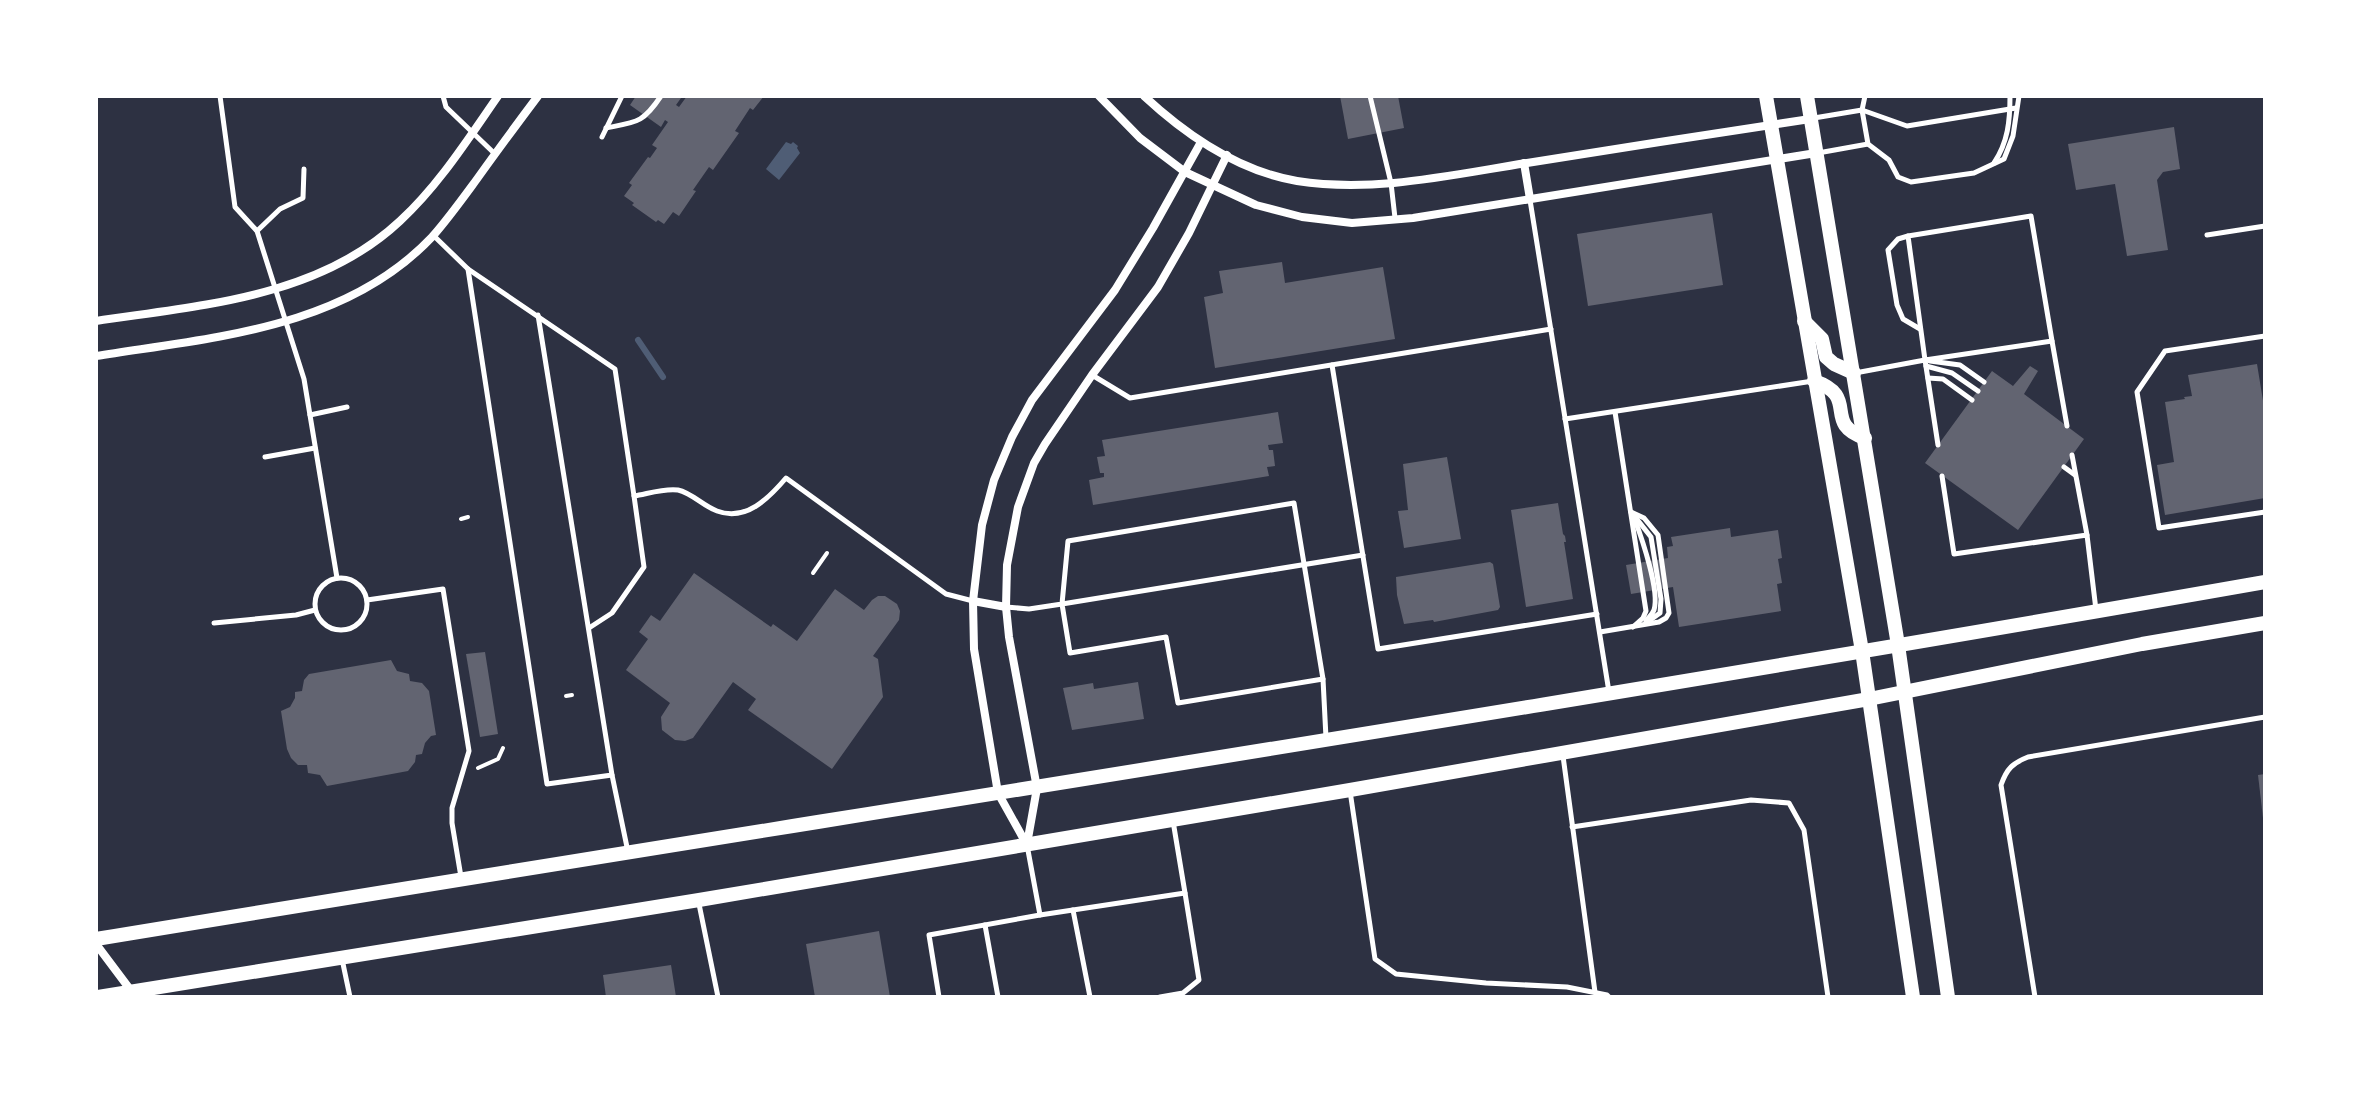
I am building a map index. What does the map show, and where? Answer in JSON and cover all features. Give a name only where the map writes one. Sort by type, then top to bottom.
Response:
[{"type":"main road","points":[[1766,96],[1862,651],[1913,997]]},
{"type":"main road","points":[[1807,96],[1898,645],[1948,997]]},
{"type":"main road","points":[[1804,321],[1822,339],[1826,357],[1854,373]]},
{"type":"main road","points":[[1814,381],[1830,386],[1839,396],[1842,421],[1850,433],[1865,438]]},
{"type":"main road","points":[[96,942],[2265,582]]},
{"type":"main road","points":[[98,997],[132,994],[1350,790],[1869,699],[2142,644],[2265,623]]},
{"type":"street","points":[[96,321],[243,298],[310,277],[345,260],[400,221],[450,167],[498,96]]},
{"type":"street","points":[[96,356],[284,323],[323,309],[379,280],[412,256],[433,235],[538,96]]},
{"type":"street","points":[[1099,96],[1140,138],[1185,172],[1256,205],[1302,217],[1352,223],[1530,199],[1816,153]]},
{"type":"street","points":[[1144,96],[1201,142],[1253,169],[1295,181],[1344,185],[1391,183],[1810,119]]},
{"type":"street","points":[[1027,845],[998,793],[974,649],[974,573],[982,525],[994,480],[1032,400],[1115,290],[1201,142]]},
{"type":"street","points":[[1027,845],[1037,788],[1006,607],[1007,565],[1018,507],[1045,444],[1158,287],[1227,155]]},
{"type":"street","points":[[1524,163],[1530,199]]},
{"type":"street","points":[[973,601],[1006,607]]},
{"type":"street","points":[[96,942],[132,994]]},
{"type":"lane","points":[[220,96],[235,207],[257,231],[304,379],[337,578]]},
{"type":"lane","points":[[443,96],[446,107],[495,154]]},
{"type":"lane","points":[[602,137],[622,96]]},
{"type":"lane","points":[[606,128],[641,120],[661,96]]},
{"type":"lane","points":[[1370,96],[1391,183],[1396,219]]},
{"type":"lane","points":[[1865,96],[1862,110],[1868,144],[1889,160],[1898,177],[1911,182],[1974,173],[2004,159],[2009,149],[2013,109],[2010,96]]},
{"type":"lane","points":[[2013,109],[2019,96]]},
{"type":"lane","points":[[1810,119],[1862,110],[1907,126],[2013,109]]},
{"type":"lane","points":[[1816,153],[1868,144]]},
{"type":"lane","points":[[257,231],[280,209],[303,198],[304,169]]},
{"type":"lane","points":[[1530,199],[1610,693]]},
{"type":"lane","points":[[1921,329],[1903,319],[1897,305],[1888,250],[1898,239],[2031,216],[2067,426]]},
{"type":"lane","points":[[2207,235],[2265,226]]},
{"type":"lane","points":[[433,235],[468,269],[615,369],[644,567],[612,613],[589,628]]},
{"type":"lane","points":[[1908,236],[1938,445]]},
{"type":"lane","points":[[468,269],[547,784],[612,775]]},
{"type":"lane","points":[[538,315],[612,775],[628,853]]},
{"type":"lane","points":[[1092,375],[1130,398],[1551,329]]},
{"type":"lane","points":[[2265,336],[2165,351],[2137,392],[2159,528],[2265,512]]},
{"type":"lane","points":[[1854,373],[2052,341]]},
{"type":"lane","points":[[1926,363],[1960,365],[1984,382]]},
{"type":"lane","points":[[1926,363],[1952,373],[1978,391]]},
{"type":"lane","points":[[1332,365],[1378,649],[1597,614]]},
{"type":"lane","points":[[1928,378],[1943,379],[1972,400]]},
{"type":"lane","points":[[1565,419],[1814,381]]},
{"type":"lane","points":[[310,415],[347,407]]},
{"type":"lane","points":[[1615,412],[1646,611],[1633,627]]},
{"type":"lane","points":[[265,457],[315,448]]},
{"type":"lane","points":[[2072,457],[2087,535],[2096,611]]},
{"type":"lane","points":[[2064,467],[2076,476]]},
{"type":"lane","points":[[1942,476],[1954,554],[2087,535]]},
{"type":"lane","points":[[634,496],[676,490],[718,512],[738,512],[752,509],[769,499],[786,478],[946,594],[973,601]]},
{"type":"lane","points":[[1323,679],[1178,703],[1166,637],[1070,653],[1062,604],[1068,541],[1294,503],[1323,679],[1326,739]]},
{"type":"lane","points":[[1600,632],[1659,622],[1669,613],[1658,535],[1644,518],[1631,512]]},
{"type":"lane","points":[[1631,512],[1645,546],[1655,600],[1654,610],[1642,625]]},
{"type":"lane","points":[[1006,607],[1029,609],[1363,555]]},
{"type":"lane","points":[[337,578],[352,580],[359,585],[367,600],[358,624],[344,630],[329,627],[315,610],[320,588],[337,578]]},
{"type":"lane","points":[[367,600],[443,589],[469,751],[452,808],[461,879]]},
{"type":"lane","points":[[214,623],[296,615],[315,610]]},
{"type":"lane","points":[[2035,997],[2001,785],[2005,773],[2013,764],[2028,757],[2265,717]]},
{"type":"lane","points":[[1563,753],[1595,992]]},
{"type":"lane","points":[[1350,790],[1375,959],[1396,974],[1567,987],[1609,997]]},
{"type":"lane","points":[[1572,827],[1751,800],[1789,803],[1804,830],[1828,997]]},
{"type":"lane","points":[[1160,997],[1183,993],[1199,980],[1173,820]]},
{"type":"lane","points":[[1027,845],[1040,915]]},
{"type":"lane","points":[[939,997],[929,935],[1185,893]]},
{"type":"lane","points":[[699,900],[718,997]]},
{"type":"lane","points":[[1073,910],[1090,997]]},
{"type":"lane","points":[[985,925],[998,997]]},
{"type":"lane","points":[[342,958],[350,997]]},
{"type":"path","points":[[461,519],[468,517]]},
{"type":"path","points":[[813,573],[827,553]]},
{"type":"path","points":[[478,768],[498,759],[503,748]]},
{"type":"water","points":[[786,142],[793,142],[800,153],[779,180],[766,169]]},
{"type":"building","points":[[636,96],[678,96],[681,98],[676,105],[679,107],[687,96],[764,96],[753,110],[750,108],[735,131],[739,133],[713,170],[709,167],[679,216],[673,212],[664,224],[658,220],[656,222],[624,196],[632,185],[629,183],[657,148],[652,145],[668,122],[665,120],[661,127],[630,105]]},
{"type":"building","points":[[1340,96],[1398,96],[1404,128],[1348,139]]},
{"type":"building","points":[[2174,127],[2180,169],[2163,172],[2157,180],[2168,250],[2127,256],[2115,184],[2076,190],[2068,144]]},
{"type":"building","points":[[1712,213],[1723,285],[1588,306],[1577,234]]},
{"type":"building","points":[[1282,262],[1285,283],[1383,267],[1395,339],[1215,368],[1204,297],[1223,293],[1219,271]]},
{"type":"building","points":[[2257,364],[2265,413],[2265,498],[2165,515],[2157,465],[2174,462],[2165,402],[2192,396],[2188,375]]},
{"type":"building","points":[[2030,366],[2038,371],[2024,394],[2084,439],[2018,530],[1925,463],[1992,371],[2013,386]]},
{"type":"building","points":[[1278,412],[1283,443],[1268,445],[1269,450],[1273,450],[1275,466],[1267,467],[1269,476],[1093,505],[1089,480],[1104,477],[1104,473],[1100,473],[1097,457],[1105,456],[1102,440]]},
{"type":"building","points":[[1447,457],[1461,539],[1404,548],[1398,511],[1408,510],[1403,464]]},
{"type":"building","points":[[1558,503],[1573,599],[1526,607],[1511,510]]},
{"type":"building","points":[[1730,528],[1731,537],[1778,530],[1782,583],[1777,584],[1781,611],[1679,627],[1673,587],[1631,594],[1626,565],[1668,558],[1667,547],[1673,546],[1671,537]]},
{"type":"building","points":[[1493,564],[1498,610],[1434,622],[1404,624],[1396,577]]},
{"type":"building","points":[[694,573],[771,627],[773,624],[797,641],[835,589],[864,610],[878,596],[885,596],[897,604],[899,620],[873,656],[878,659],[883,697],[832,769],[748,710],[756,699],[733,682],[693,738],[675,740],[662,730],[661,717],[670,703],[626,670],[648,639],[639,632],[651,615],[660,621]]},
{"type":"building","points":[[485,652],[498,734],[480,737],[466,654]]},
{"type":"building","points":[[391,660],[397,671],[409,674],[410,681],[422,683],[429,691],[436,735],[425,743],[422,754],[416,755],[408,771],[327,786],[320,775],[308,773],[307,765],[298,765],[291,758],[281,711],[290,707],[295,692],[302,691],[309,674]]},
{"type":"building","points":[[1138,682],[1144,719],[1072,730],[1063,688],[1093,683],[1094,689]]},
{"type":"building","points":[[2265,774],[2265,818],[2263,818],[2258,775]]},
{"type":"building","points":[[879,931],[890,997],[815,997],[806,944]]},
{"type":"building","points":[[671,965],[676,997],[606,997],[603,975]]},
{"type":"waterway","points":[[638,340],[663,377]]}]
